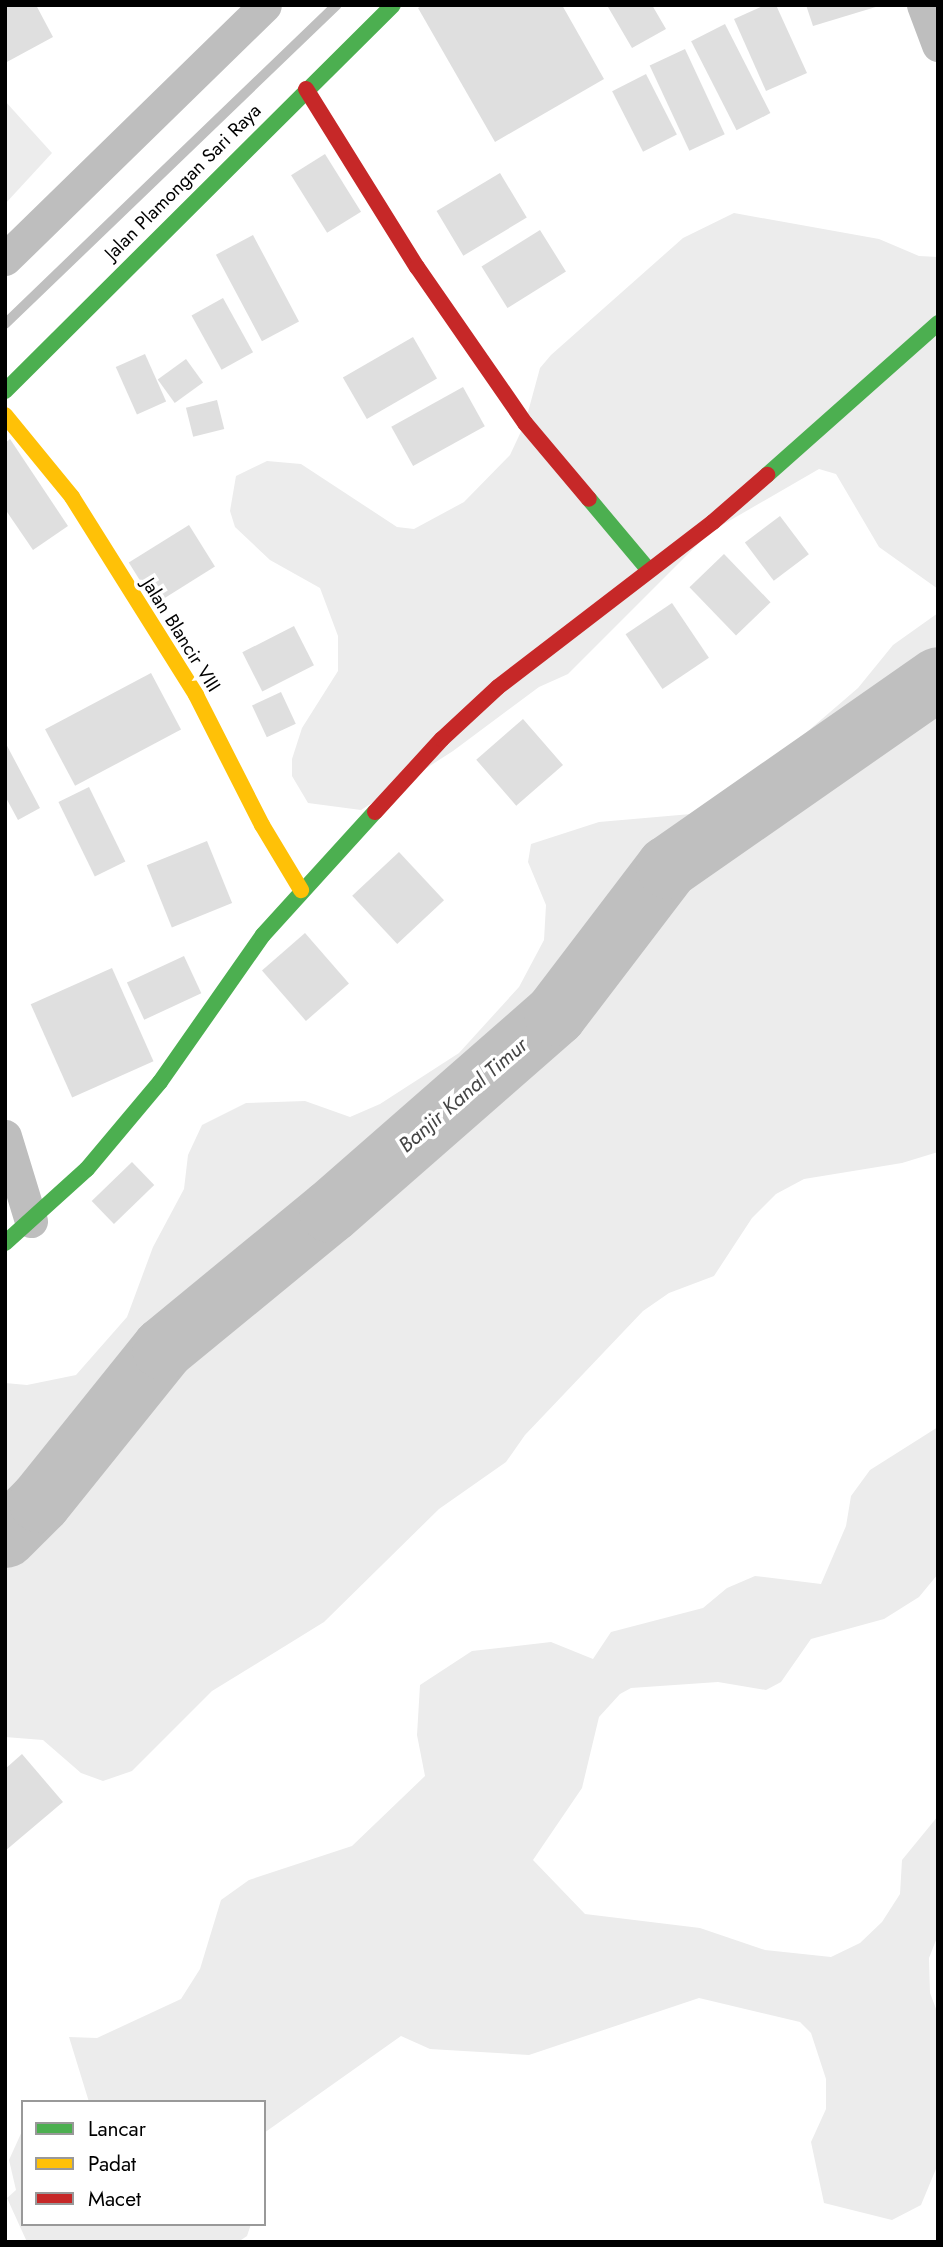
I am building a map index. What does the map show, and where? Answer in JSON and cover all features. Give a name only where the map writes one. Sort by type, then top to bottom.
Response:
[{"type":"street","points":[[5,259],[265,5]]},
{"type":"street","name":"Jalan Plamongan Sari Raya","points":[[5,390],[393,5]]},
{"type":"street","points":[[923,5],[938,45]]},
{"type":"street","points":[[306,89],[417,267],[525,422],[646,568]]},
{"type":"street","points":[[5,1243],[87,1169],[160,1082],[246,956],[301,890],[488,695],[646,568],[713,522],[938,323]]},
{"type":"street","name":"Jalan Blancir VIII","points":[[5,415],[72,497],[196,695],[262,825],[301,890]]},
{"type":"street","points":[[5,1136],[31,1222]]},
{"type":"shaded area","points":[[5,101],[52,153],[5,204]]},
{"type":"shaded area","points":[[734,213],[879,239],[919,256],[938,257],[938,589],[879,547],[836,474],[819,469],[710,532],[568,674],[539,687],[453,751],[361,810],[308,803],[292,776],[292,759],[302,728],[338,671],[338,636],[320,588],[270,560],[235,527],[230,511],[236,476],[267,461],[301,464],[397,527],[414,529],[464,502],[510,455],[525,423],[540,368],[551,355],[683,238]]},
{"type":"shaded area","points":[[938,613],[938,1152],[902,1163],[804,1179],[776,1194],[752,1218],[714,1276],[669,1293],[643,1311],[525,1435],[506,1462],[439,1509],[324,1622],[212,1691],[132,1771],[103,1781],[81,1773],[43,1740],[5,1737],[5,1383],[27,1385],[76,1375],[127,1317],[153,1247],[184,1189],[188,1155],[202,1125],[246,1103],[305,1101],[350,1117],[380,1104],[459,1053],[519,987],[544,940],[546,905],[528,862],[531,844],[599,822],[714,812],[858,688],[893,645]]},
{"type":"shaded area","points":[[938,1427],[938,1574],[919,1597],[884,1619],[811,1639],[781,1682],[766,1690],[718,1682],[631,1688],[620,1694],[599,1717],[582,1788],[533,1860],[585,1914],[700,1928],[765,1950],[831,1957],[860,1943],[882,1922],[900,1894],[902,1860],[938,1816],[938,1935],[929,1958],[930,1993],[938,2014],[938,2164],[921,2205],[892,2220],[824,2203],[811,2142],[826,2109],[826,2079],[811,2033],[800,2022],[699,1998],[529,2055],[430,2049],[401,2036],[266,2132],[266,2100],[88,2100],[69,2037],[97,2038],[181,1999],[200,1969],[221,1900],[249,1880],[352,1846],[425,1776],[417,1735],[420,1685],[472,1651],[551,1642],[593,1659],[611,1632],[703,1608],[727,1588],[755,1576],[821,1584],[846,1526],[851,1496],[870,1470]]},
{"type":"shaded area","points":[[21,2133],[21,2226],[250,2226],[247,2236],[238,2242],[27,2242],[7,2198],[16,2190],[9,2160]]},
{"type":"building","points":[[5,5],[36,5],[53,37],[5,63]]},
{"type":"building","points":[[423,5],[562,5],[604,79],[495,142],[418,8]]},
{"type":"building","points":[[652,5],[666,29],[632,48],[608,7]]},
{"type":"building","points":[[765,5],[776,5],[807,73],[766,91],[734,19]]},
{"type":"building","points":[[806,5],[879,5],[879,6],[813,26]]},
{"type":"building","points":[[725,24],[770,113],[737,130],[691,41]]},
{"type":"building","points":[[685,49],[725,134],[689,151],[650,65]]},
{"type":"building","points":[[646,74],[677,135],[643,152],[612,91]]},
{"type":"building","points":[[325,154],[361,212],[327,233],[291,175]]},
{"type":"building","points":[[500,173],[527,218],[463,256],[437,211]]},
{"type":"building","points":[[540,230],[566,272],[507,308],[481,267]]},
{"type":"building","points":[[253,235],[299,322],[262,341],[216,255]]},
{"type":"building","points":[[223,298],[253,352],[222,370],[192,315]]},
{"type":"building","points":[[413,337],[437,379],[367,419],[343,378]]},
{"type":"building","points":[[145,354],[166,402],[137,415],[116,367]]},
{"type":"building","points":[[186,359],[203,382],[175,403],[158,380]]},
{"type":"building","points":[[463,387],[485,426],[413,466],[391,427]]},
{"type":"building","points":[[217,400],[224,429],[193,437],[186,408]]},
{"type":"building","points":[[10,439],[68,526],[33,550],[5,509],[5,443]]},
{"type":"building","points":[[780,516],[809,554],[774,581],[745,542]]},
{"type":"building","points":[[189,525],[215,567],[155,604],[129,563]]},
{"type":"building","points":[[724,554],[771,602],[736,636],[689,587]]},
{"type":"building","points":[[672,603],[709,658],[662,689],[626,634]]},
{"type":"building","points":[[294,626],[314,665],[262,692],[242,652]]},
{"type":"building","points":[[151,673],[181,730],[75,786],[45,729]]},
{"type":"building","points":[[281,692],[296,724],[267,737],[252,706]]},
{"type":"building","points":[[523,719],[563,765],[516,806],[476,760]]},
{"type":"building","points":[[5,742],[40,808],[18,820],[5,796]]},
{"type":"building","points":[[89,787],[125,862],[95,877],[58,802]]},
{"type":"building","points":[[207,841],[232,903],[172,927],[147,865]]},
{"type":"building","points":[[399,852],[444,900],[397,944],[352,896]]},
{"type":"building","points":[[305,933],[349,984],[306,1021],[262,970]]},
{"type":"building","points":[[184,956],[201,993],[144,1020],[127,983]]},
{"type":"building","points":[[112,968],[153,1061],[72,1097],[31,1004]]},
{"type":"building","points":[[132,1162],[154,1185],[114,1224],[92,1201]]},
{"type":"building","points":[[22,1754],[63,1802],[5,1851],[5,1769]]},
{"type":"waterway","points":[[5,324],[337,5]]},
{"type":"waterway","name":"Banjir Kanal Timur","points":[[5,1536],[40,1501],[163,1348],[330,1211],[555,1014],[667,867],[938,678]]},
{"type":"traffic: fast","points":[[5,391],[393,5]]},
{"type":"traffic: fast","points":[[767,475],[938,323]]},
{"type":"traffic: fast","points":[[589,499],[647,568]]},
{"type":"traffic: fast","points":[[5,1243],[87,1169],[160,1082],[263,935],[375,812]]},
{"type":"traffic: slow","points":[[5,415],[72,497],[196,695],[262,825],[301,890]]},
{"type":"traffic: jam","points":[[306,89],[417,267],[525,423],[589,499]]},
{"type":"traffic: jam","points":[[375,812],[442,739],[498,687],[713,522],[767,475]]}]
